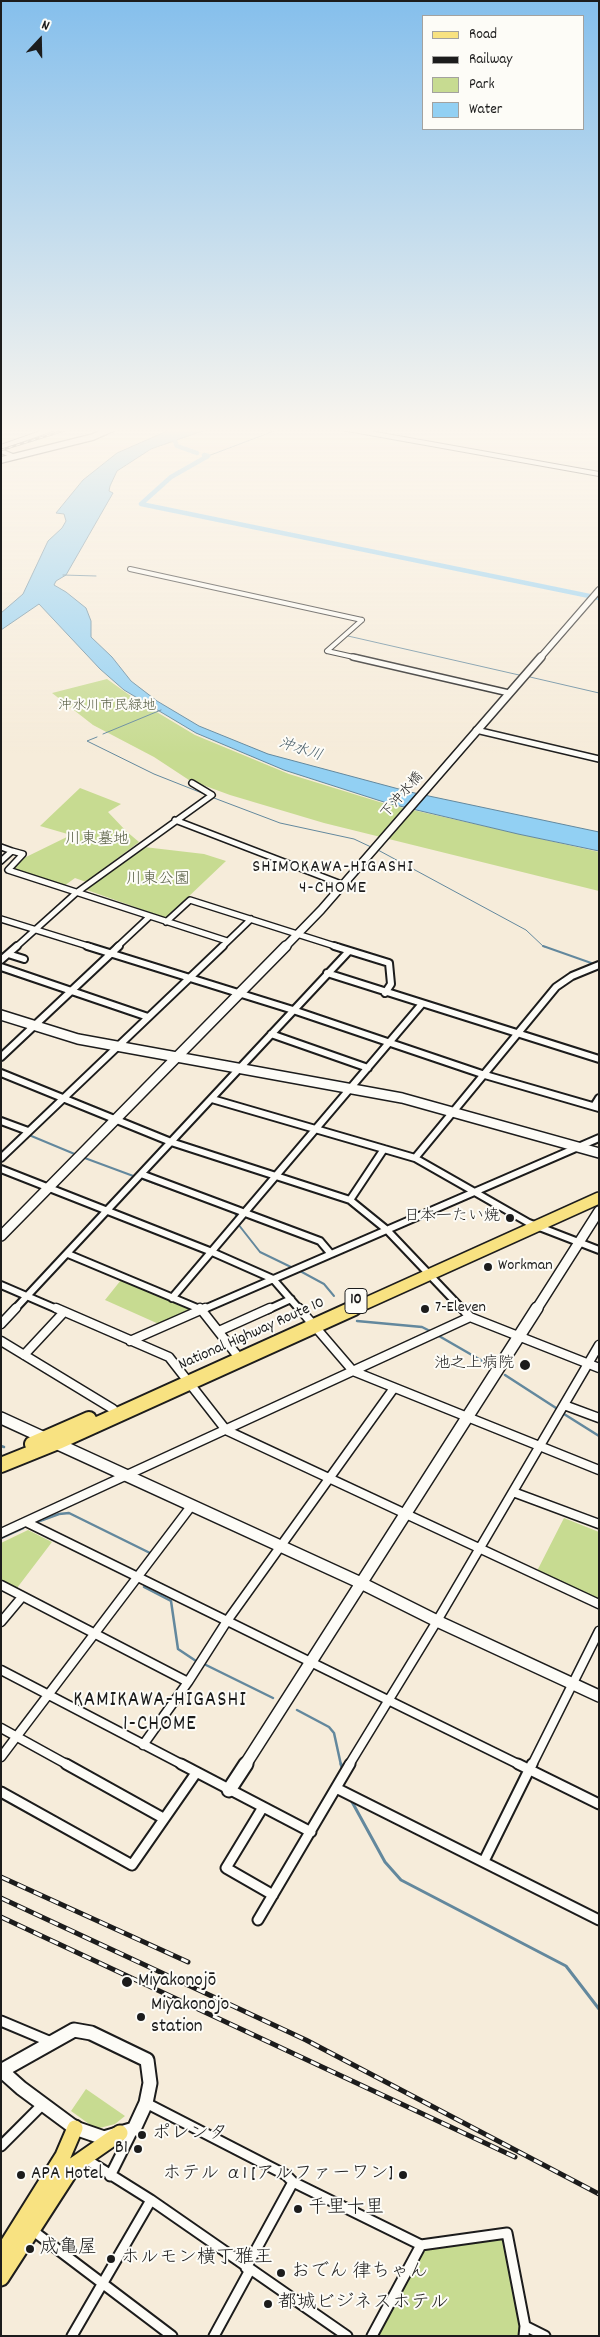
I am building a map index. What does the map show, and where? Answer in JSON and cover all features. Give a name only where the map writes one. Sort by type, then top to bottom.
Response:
[{"type":"highway","name":"National Highway Route 10","points":[[1,1458],[51,1440],[238,1357],[598,1193]]},
{"type":"highway","name":"National Highway Route 10","points":[[1,1465],[113,1409],[186,1380]]},
{"type":"main road","points":[[1,2255],[63,2156],[75,2128]]},
{"type":"main road","points":[[1,2278],[74,2164],[127,2131]]},
{"type":"street","points":[[130,569],[362,620],[328,651],[509,693]]},
{"type":"street","points":[[442,770],[596,597],[599,590]]},
{"type":"street","points":[[476,730],[599,759]]},
{"type":"street","name":"下沖水橋","points":[[384,838],[442,770]]},
{"type":"street","points":[[1,960],[76,893],[212,795],[192,783]]},
{"type":"street","points":[[175,820],[344,885]]},
{"type":"street","points":[[1,1236],[298,934],[344,885],[384,838]]},
{"type":"street","points":[[1,847],[23,854],[8,870],[227,941]]},
{"type":"street","points":[[1,861],[12,851]]},
{"type":"street","points":[[166,922],[190,900],[389,963],[391,984],[385,993]]},
{"type":"street","points":[[1,1057],[149,917]]},
{"type":"street","points":[[1,919],[293,1010],[486,1074],[596,1107],[599,1098]]},
{"type":"street","points":[[1,1158],[251,919]]},
{"type":"street","points":[[1,1324],[349,951]]},
{"type":"street","points":[[8,954],[24,959]]},
{"type":"street","points":[[415,1158],[556,987],[563,980],[599,965]]},
{"type":"street","points":[[1,967],[148,1017]]},
{"type":"street","points":[[327,974],[421,1005],[599,1059]]},
{"type":"street","points":[[172,1298],[391,1043],[421,1005]]},
{"type":"street","points":[[1,1015],[78,1039],[402,1098],[599,1153]]},
{"type":"street","points":[[271,1034],[368,1068]]},
{"type":"street","points":[[1,1074],[171,1142],[350,1200],[387,1230],[470,1317],[599,1368]]},
{"type":"street","points":[[212,1099],[415,1158],[532,1224],[599,1250]]},
{"type":"street","points":[[1,1121],[26,1134]]},
{"type":"street","points":[[130,1341],[599,1138]]},
{"type":"street","points":[[350,1200],[384,1149]]},
{"type":"street","points":[[1,1169],[212,1252],[273,1279],[353,1371],[599,1470]]},
{"type":"street","points":[[141,1174],[320,1241],[331,1254]]},
{"type":"street","points":[[229,1790],[599,1211]]},
{"type":"street","points":[[68,1254],[201,1309],[238,1357]]},
{"type":"street","points":[[1,1285],[168,1357],[226,1430],[599,1604]]},
{"type":"street","points":[[219,1331],[291,1298]]},
{"type":"street","points":[[24,1355],[64,1312]]},
{"type":"street","points":[[1,1533],[470,1317]]},
{"type":"street","points":[[1,1341],[113,1409]]},
{"type":"street","points":[[258,1920],[387,1701],[480,1549],[599,1345]]},
{"type":"street","points":[[143,1745],[188,1682],[227,1621],[394,1388]]},
{"type":"street","points":[[564,1404],[599,1418]]},
{"type":"street","points":[[1,1418],[282,1546],[599,1696]]},
{"type":"street","points":[[513,1492],[599,1524]]},
{"type":"street","points":[[1,1758],[139,1578],[192,1505]]},
{"type":"street","points":[[26,1522],[599,1804]]},
{"type":"street","points":[[1,1585],[188,1682]]},
{"type":"street","points":[[1,1622],[22,1596]]},
{"type":"street","points":[[484,1862],[599,1631]]},
{"type":"street","points":[[1,1670],[311,1832]]},
{"type":"street","points":[[1,1728],[163,1818]]},
{"type":"street","points":[[1,1792],[132,1865],[196,1773]]},
{"type":"street","points":[[336,1788],[599,1920]]},
{"type":"street","points":[[264,1807],[226,1868],[273,1895]]},
{"type":"street","points":[[1,2021],[51,2042]]},
{"type":"street","points":[[110,2176],[127,2131],[146,2103],[150,2083],[147,2060],[91,2033],[74,2030],[51,2042],[4,2075],[75,2128],[104,2138],[127,2131]]},
{"type":"street","points":[[146,2103],[286,2175],[292,2182],[421,2245],[507,2234],[524,2331],[546,2336]]},
{"type":"street","points":[[1,2146],[43,2104]]},
{"type":"street","points":[[84,2158],[151,2200],[248,2269],[348,2336]]},
{"type":"street","points":[[214,2336],[292,2182]]},
{"type":"street","points":[[72,2336],[151,2200]]},
{"type":"street","points":[[32,2230],[172,2336]]},
{"type":"street","points":[[372,2336],[421,2245]]},
{"type":"green space","name":"沖水川市民緑地","points":[[107,679],[135,699],[195,735],[289,774],[386,804],[599,852],[599,891],[324,823],[230,795],[189,780],[154,757],[93,725],[52,693]]},
{"type":"green space","name":"川東墓地","points":[[80,788],[121,804],[108,812],[139,842],[86,882],[75,878],[64,886],[12,869],[24,858],[71,835],[40,826]]},
{"type":"green space","name":"川東公園","points":[[144,847],[204,854],[226,861],[166,918],[84,889]]},
{"type":"green space","points":[[121,1280],[191,1309],[192,1312],[161,1325],[105,1300]]},
{"type":"green space","points":[[564,1518],[599,1532],[599,1600],[537,1571]]},
{"type":"green space","points":[[28,1530],[52,1542],[17,1588],[1,1580],[1,1543]]},
{"type":"green space","points":[[86,2089],[125,2116],[115,2124],[96,2129],[71,2111]]},
{"type":"green space","points":[[507,2233],[524,2336],[372,2336],[421,2245]]},
{"type":"water","points":[[52,537],[88,537],[66,575],[56,581],[54,585],[86,608],[91,621],[91,637],[112,657],[131,681],[157,701],[199,726],[268,754],[410,792],[599,832],[599,851],[387,803],[284,770],[196,733],[124,690],[100,669],[39,604],[1,630],[1,613],[23,594],[48,541]]},
{"type":"waterway","points":[[302,537],[599,598]]},
{"type":"waterway","points":[[63,575],[96,576]]},
{"type":"waterway","points":[[348,636],[519,675]]},
{"type":"waterway","points":[[530,677],[599,693]]},
{"type":"waterway","points":[[103,734],[161,710]]},
{"type":"waterway","points":[[97,737],[87,741],[154,774],[207,795]]},
{"type":"waterway","points":[[214,798],[280,823],[354,839],[371,847]]},
{"type":"waterway","points":[[378,850],[526,930],[544,947]]},
{"type":"waterway","points":[[543,946],[594,964]]},
{"type":"waterway","points":[[29,1135],[77,1155]]},
{"type":"waterway","points":[[82,1157],[136,1177]]},
{"type":"waterway","points":[[140,1178],[235,1212],[237,1219]]},
{"type":"waterway","points":[[238,1224],[260,1252],[293,1268]]},
{"type":"waterway","points":[[300,1271],[324,1284],[334,1296]]},
{"type":"waterway","points":[[357,1321],[422,1327],[430,1331]]},
{"type":"waterway","points":[[439,1336],[491,1366]]},
{"type":"waterway","points":[[505,1375],[556,1408]]},
{"type":"waterway","points":[[564,1414],[599,1436]]},
{"type":"waterway","points":[[37,1522],[59,1514],[69,1513],[150,1553]]},
{"type":"waterway","points":[[1,1538],[23,1528]]},
{"type":"waterway","points":[[144,1587],[171,1601],[178,1649],[196,1661]]},
{"type":"waterway","points":[[206,1665],[273,1698]]},
{"type":"waterway","points":[[297,1710],[329,1727],[334,1733],[341,1765]]},
{"type":"waterway","points":[[341,1764],[342,1768]]},
{"type":"waterway","points":[[351,1800],[385,1862],[401,1880],[566,1966],[599,2009]]},
{"type":"railway","points":[[1,1877],[188,1962]]},
{"type":"railway","points":[[1,1898],[306,2040],[599,2194]]},
{"type":"railway","points":[[1,1917],[515,2157]]},
{"type":"place","name":"日本一たい焼","points":[[510,1218]]},
{"type":"place","name":"Workman","points":[[488,1267]]},
{"type":"place","name":"7-Eleven","points":[[425,1309]]},
{"type":"place","name":"池之上病院","points":[[525,1365]]},
{"type":"place","name":"Miyakonojō","points":[[127,1982]]},
{"type":"place","name":"Miyakonojo station","points":[[141,2017]]},
{"type":"place","name":"ポレンタ","points":[[142,2135]]},
{"type":"place","name":"B1","points":[[138,2149]]},
{"type":"place","name":"APA Hotel","points":[[21,2175]]},
{"type":"place","name":"ホテル α1 [アルファーワン]","points":[[403,2175]]},
{"type":"place","name":"千里十里","points":[[298,2209]]},
{"type":"place","name":"成亀屋","points":[[30,2249]]},
{"type":"place","name":"ホルモン横丁雅王","points":[[111,2259]]},
{"type":"place","name":"おでん 律ちゃん","points":[[281,2273]]},
{"type":"place","name":"都城ビジネスホテル","points":[[268,2304]]},
{"type":"district","name":"SHIMOKAWA-HIGASHI 4-CHOME","points":[[333,880]]},
{"type":"district","name":"KAMIKAWA-HIGASHI 1-CHOME","points":[[160,1714]]},
{"type":"water label","name":"沖水川","points":[[300,751]]}]
